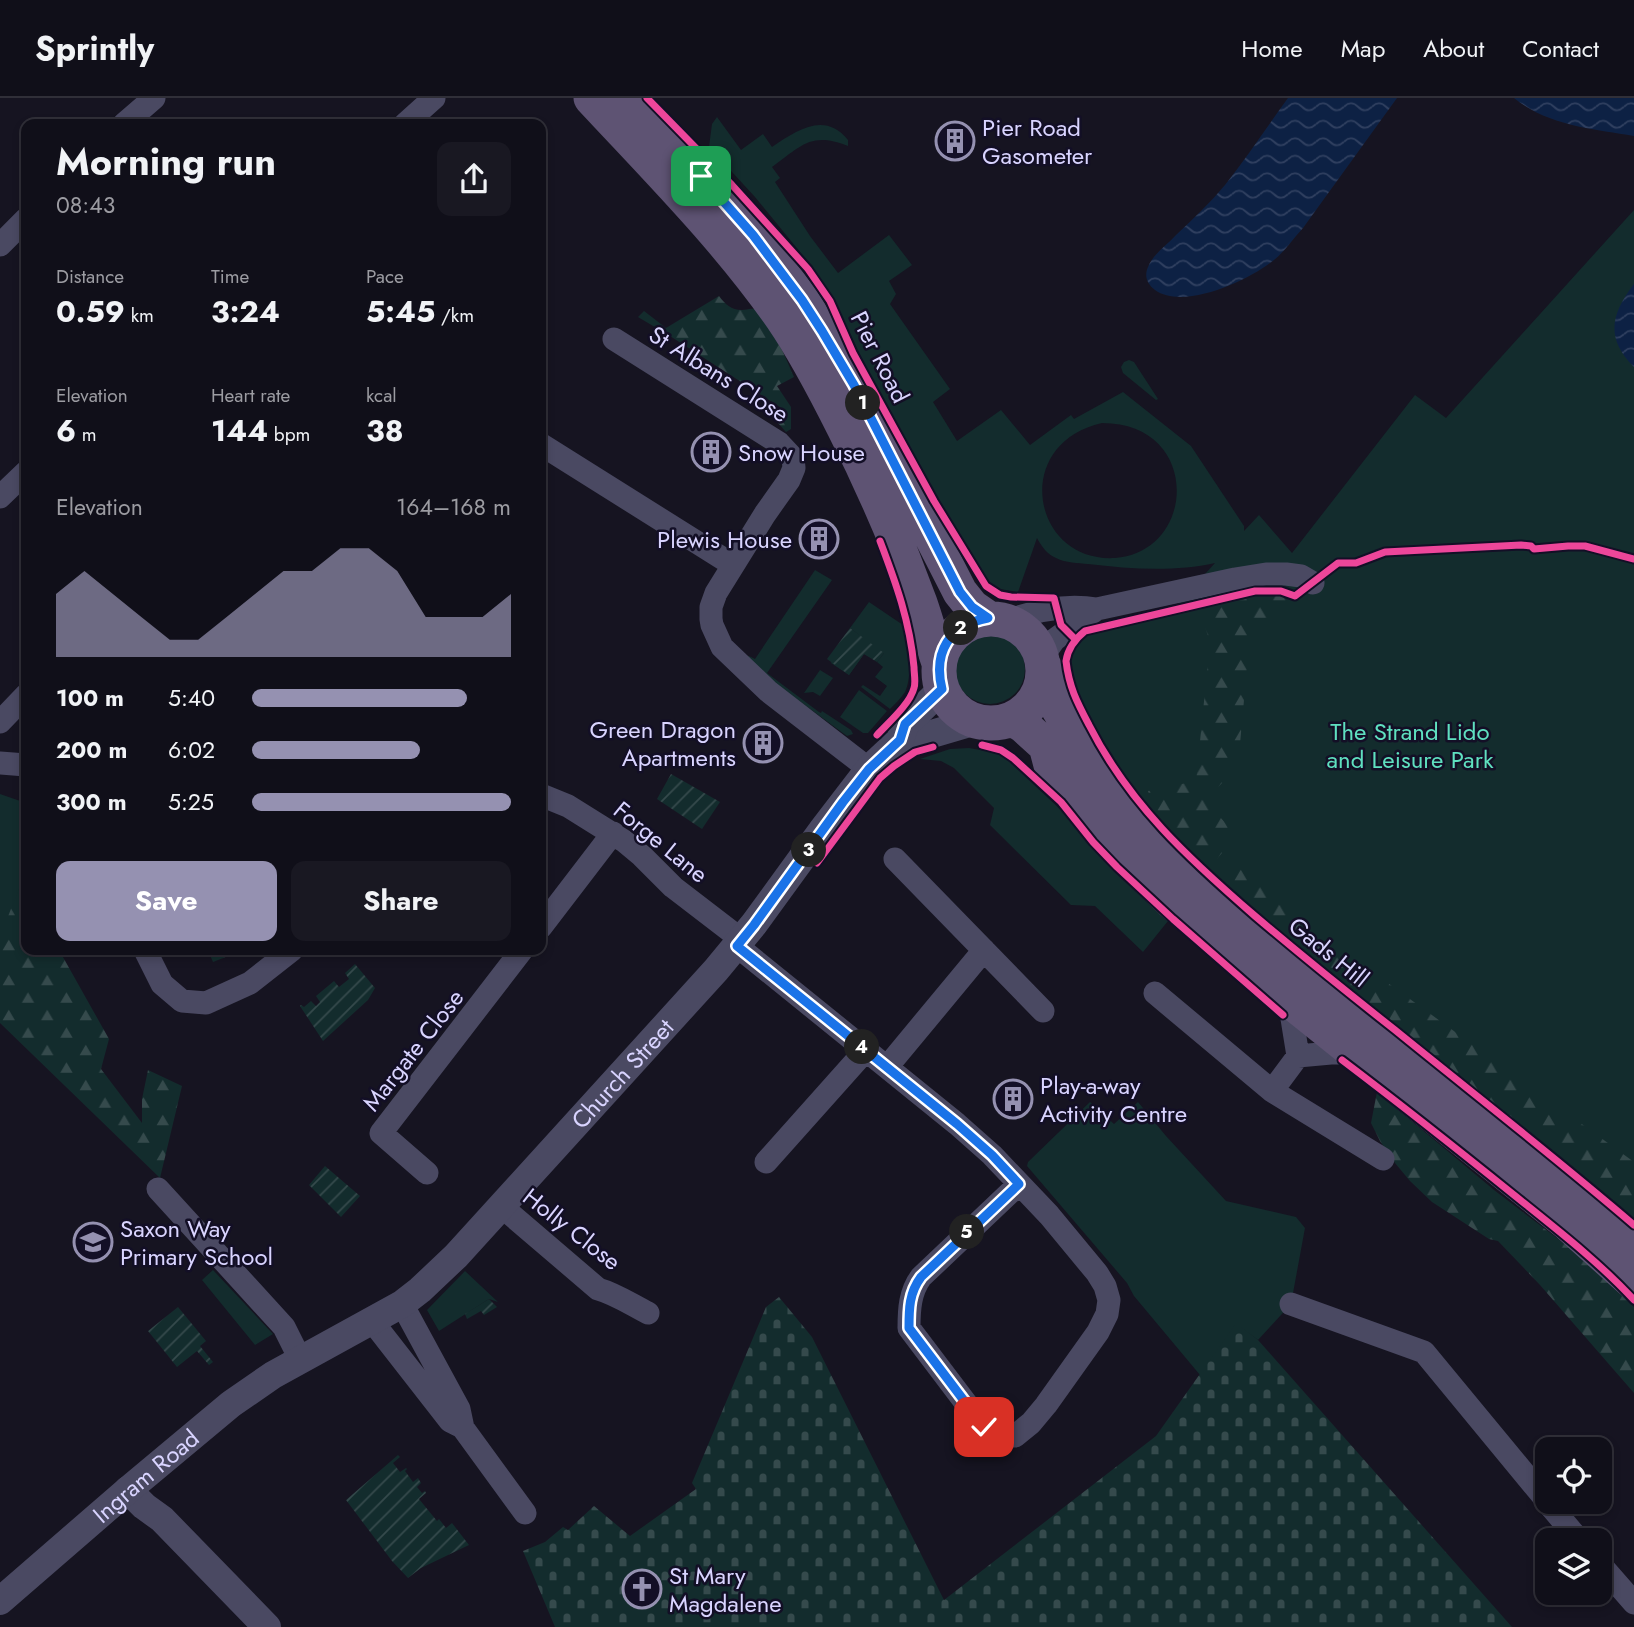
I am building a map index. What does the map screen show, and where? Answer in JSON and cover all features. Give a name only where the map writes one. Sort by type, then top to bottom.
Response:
[{"type":"main road","points":[[591,98],[721,240],[765,295],[805,354],[880,503],[920,604],[940,676],[949,703],[961,714],[993,721],[1024,712],[1040,691],[1043,662],[1035,641],[1023,629],[998,620],[976,620],[965,625],[947,641],[940,676]]},
{"type":"main road","name":"Pier Road","points":[[628,98],[753,235],[802,300],[854,385],[960,592],[972,607],[998,620]]},
{"type":"main road","name":"Gads Hill","points":[[1043,662],[1058,708],[1103,783],[1143,833],[1189,880],[1279,958],[1597,1213],[1634,1247]]},
{"type":"main road","points":[[993,721],[1002,736],[1030,757],[1051,765],[1074,790],[1098,825],[1171,901],[1289,1000],[1566,1222],[1634,1283]]},
{"type":"street","points":[[130,119],[154,98]]},
{"type":"street","points":[[411,119],[434,98]]},
{"type":"street","points":[[0,245],[21,224]]},
{"type":"street","name":"St Albans Close","points":[[614,339],[779,443],[793,458],[794,468],[789,480],[716,593],[711,607],[712,625],[722,647],[768,691],[869,769]]},
{"type":"street","points":[[546,448],[733,565]]},
{"type":"street","points":[[0,497],[21,477]]},
{"type":"street","points":[[998,620],[1031,612],[1078,606],[1097,609],[1266,574],[1301,576],[1313,583]]},
{"type":"street","points":[[1043,662],[1054,640],[1097,609]]},
{"type":"street","name":"Church Street","points":[[301,1361],[402,1304],[456,1256],[739,943],[869,769],[900,740],[905,724],[940,676]]},
{"type":"street","points":[[0,722],[21,700]]},
{"type":"street","points":[[900,740],[916,741],[925,736],[993,721]]},
{"type":"street","points":[[0,763],[21,765]]},
{"type":"street","name":"Forge Lane","points":[[546,797],[568,806],[613,833],[642,856],[673,887],[992,1155],[1019,1184]]},
{"type":"street","points":[[546,920],[613,833]]},
{"type":"street","points":[[895,859],[1043,1011]]},
{"type":"street","points":[[887,1067],[984,950]]},
{"type":"street","points":[[148,955],[162,984],[182,1001],[206,1003],[250,983],[286,955]]},
{"type":"street","name":"Margate Close","points":[[427,1173],[381,1133],[519,955]]},
{"type":"street","points":[[1155,993],[1272,1091],[1383,1159]]},
{"type":"street","points":[[1272,1091],[1298,1056],[1289,1000]]},
{"type":"street","points":[[766,1162],[866,1050]]},
{"type":"street","points":[[1298,1056],[1331,1052],[1355,1053]]},
{"type":"street","points":[[1019,1184],[1049,1215],[1097,1273],[1109,1300],[1107,1314],[1098,1332],[1046,1405],[1031,1423],[1015,1436],[984,1427],[909,1328],[909,1314],[913,1288],[921,1277],[1019,1184]]},
{"type":"street","points":[[158,1189],[284,1327],[301,1361]]},
{"type":"street","name":"Holly Close","points":[[501,1206],[598,1289],[612,1293],[648,1313]]},
{"type":"street","points":[[402,1304],[459,1409],[463,1428],[525,1513]]},
{"type":"street","points":[[1292,1304],[1423,1352],[1535,1487]]},
{"type":"street","points":[[372,1321],[450,1421],[463,1428]]},
{"type":"street","name":"Ingram Road","points":[[0,1601],[231,1404],[273,1375],[301,1361]]},
{"type":"street","points":[[128,1490],[162,1519],[267,1627]]},
{"type":"street","points":[[1558,1514],[1569,1528]]},
{"type":"street","points":[[1612,1578],[1634,1603]]},
{"type":"green space","name":"The Strand Lido and Leisure Park","points":[[717,117],[741,150],[763,134],[772,147],[801,130],[820,125],[830,126],[848,140],[848,146],[825,140],[799,147],[772,167],[780,178],[775,182],[838,273],[889,235],[912,265],[889,281],[896,294],[890,304],[950,389],[933,402],[957,441],[1001,410],[1030,445],[1071,415],[1074,419],[1123,392],[1191,446],[1244,526],[1244,531],[1259,515],[1292,553],[1415,395],[1446,418],[1634,210],[1634,1221],[1250,906],[1208,869],[1157,817],[1157,820],[1119,767],[1081,702],[1074,682],[1072,655],[1078,643],[1089,634],[1168,615],[1215,563],[1152,569],[1072,562],[1050,555],[1037,538],[1018,592],[1000,589],[990,583],[933,491],[866,367],[831,294],[755,197],[709,147],[712,124]],"holes":[[[1102,423],[1135,429],[1158,443],[1172,464],[1177,488],[1173,513],[1162,534],[1142,550],[1115,558],[1087,554],[1065,542],[1050,523],[1043,500],[1044,476],[1054,454],[1073,435]]]},
{"type":"green space","points":[[719,296],[731,308],[754,309],[760,313],[777,339],[794,377],[777,386],[791,407],[791,429],[786,432],[778,423],[783,409],[638,317],[644,311],[666,328]]},
{"type":"green space","points":[[1129,360],[1134,362],[1158,399],[1123,373],[1121,367]]},
{"type":"green space","points":[[815,570],[832,580],[767,673],[819,712],[822,711],[851,730],[853,734],[847,736],[765,676],[747,658],[749,656],[755,659]]},
{"type":"green space","points":[[1273,594],[1290,598],[1249,645],[1238,766],[1205,801],[1233,831],[1235,838],[1208,869],[1157,820],[1148,791],[1196,781],[1210,642],[1203,621],[1203,610]]},
{"type":"green space","points":[[869,602],[903,625],[907,640],[907,685],[905,692],[890,709],[861,687],[863,685],[880,696],[887,686],[875,677],[883,667],[877,662],[884,653],[872,658],[864,654],[849,675],[831,663],[847,640],[859,635],[850,628]]},
{"type":"green space","points":[[850,628],[884,653],[877,662],[864,654],[849,675],[827,659]]},
{"type":"green space","points":[[983,634],[997,634],[1010,640],[1019,649],[1025,669],[1023,682],[1015,694],[997,704],[983,704],[970,698],[961,689],[955,676],[955,662],[961,649],[970,640]]},
{"type":"green space","points":[[820,670],[833,678],[820,696],[813,692],[804,693]]},
{"type":"green space","points":[[859,690],[887,711],[868,733],[863,733],[840,717]]},
{"type":"green space","points":[[969,748],[1005,757],[1062,811],[1089,845],[1168,921],[1143,952],[1095,906],[1071,905],[990,825],[994,808],[954,768],[941,761],[920,759],[950,749]]},
{"type":"green space","points":[[671,774],[720,802],[702,829],[657,799]]},
{"type":"green space","points":[[0,794],[21,801],[21,884],[0,940]]},
{"type":"green space","points":[[1230,861],[1337,946],[1634,1162],[1634,1221],[1214,875]]},
{"type":"green space","points":[[21,883],[21,955],[62,955],[109,1039],[101,1069],[142,1123],[142,1099],[148,1070],[182,1086],[160,1178],[0,1023],[0,937]]},
{"type":"green space","points":[[210,955],[230,955],[213,962]]},
{"type":"green space","points":[[355,964],[375,988],[368,1000],[323,1041],[300,1006],[304,1007],[311,1001],[316,1006],[320,1002],[316,996],[334,981],[339,987],[349,979],[345,973]]},
{"type":"green space","points":[[1377,1092],[1494,1190],[1574,1251],[1634,1307],[1634,1393],[1498,1241],[1489,1239],[1432,1202],[1410,1181],[1380,1141],[1371,1123]]},
{"type":"green space","points":[[1090,1102],[1114,1124],[1138,1102],[1226,1201],[1296,1217],[1305,1228],[1291,1304],[1258,1340],[1236,1324],[1200,1375],[1134,1296],[1127,1283],[1027,1166]]},
{"type":"green space","points":[[325,1166],[360,1196],[341,1217],[309,1185]]},
{"type":"green space","points":[[213,1270],[273,1334],[255,1345],[202,1280]]},
{"type":"green space","points":[[465,1271],[498,1302],[489,1299],[439,1331],[427,1310]]},
{"type":"green space","points":[[779,1297],[812,1337],[944,1600],[1156,1436],[1236,1323],[1258,1340],[1512,1627],[555,1627],[523,1551],[545,1542],[563,1527],[568,1530],[594,1506],[630,1536],[696,1489],[692,1483],[766,1307]]},
{"type":"green space","points":[[489,1299],[497,1307],[484,1315],[481,1311],[467,1319],[465,1314]]},
{"type":"green space","points":[[178,1307],[206,1341],[200,1346],[213,1362],[209,1365],[197,1351],[177,1367],[148,1331]]},
{"type":"green space","points":[[398,1455],[400,1457],[393,1463],[400,1472],[406,1468],[405,1471],[413,1482],[418,1478],[421,1483],[417,1487],[422,1493],[426,1493],[419,1499],[446,1528],[452,1523],[469,1545],[421,1568],[408,1578],[346,1500]]},
{"type":"water","points":[[1288,98],[1397,98],[1303,228],[1275,259],[1245,278],[1214,291],[1181,297],[1155,290],[1146,277],[1153,258],[1225,185]]},
{"type":"water","points":[[1514,98],[1634,98],[1634,136],[1556,120],[1541,115]]},
{"type":"water","points":[[1634,284],[1634,367],[1619,346],[1614,326],[1620,306]]},
{"type":"cycle path","points":[[647,98],[732,185],[808,269],[830,301],[853,353],[934,501],[986,586],[1000,595],[1011,597],[1054,598],[1061,625],[1075,639]]},
{"type":"cycle path","points":[[877,735],[908,700],[915,683],[906,618],[880,541]]},
{"type":"cycle path","points":[[1634,559],[1585,546],[1534,549],[1521,545],[1385,552],[1356,563],[1338,563],[1295,596],[1281,591],[1255,591],[1085,631],[1072,644],[1066,661],[1074,694],[1105,754],[1142,805],[1184,851],[1290,945],[1634,1225]]},
{"type":"cycle path","points":[[982,745],[1001,750],[1013,758],[1061,802],[1117,867],[1283,1015]]},
{"type":"cycle path","points":[[817,863],[880,778],[915,752],[933,747]]},
{"type":"cycle path","points":[[1342,1060],[1560,1232],[1634,1300]]},
{"type":"place","name":"Pier Road Gasometer","points":[[955,141]]},
{"type":"place","name":"Snow House","points":[[711,452]]},
{"type":"place","name":"Plewis House","points":[[819,539]]},
{"type":"place","name":"Green Dragon Apartments","points":[[763,743]]},
{"type":"place","name":"Play-a-way Activity Centre","points":[[1013,1099]]},
{"type":"place","name":"Saxon Way Primary School","points":[[93,1242]]},
{"type":"place","name":"St Mary Magdalene","points":[[642,1589]]},
{"type":"route","points":[[701,176],[753,235],[802,300],[854,385],[960,592],[972,607],[988,618],[965,625],[947,641],[939,663],[942,689],[905,724],[900,740],[869,769],[737,946],[957,1124],[1019,1184],[921,1277],[913,1288],[909,1314],[909,1328],[984,1427]]}]
